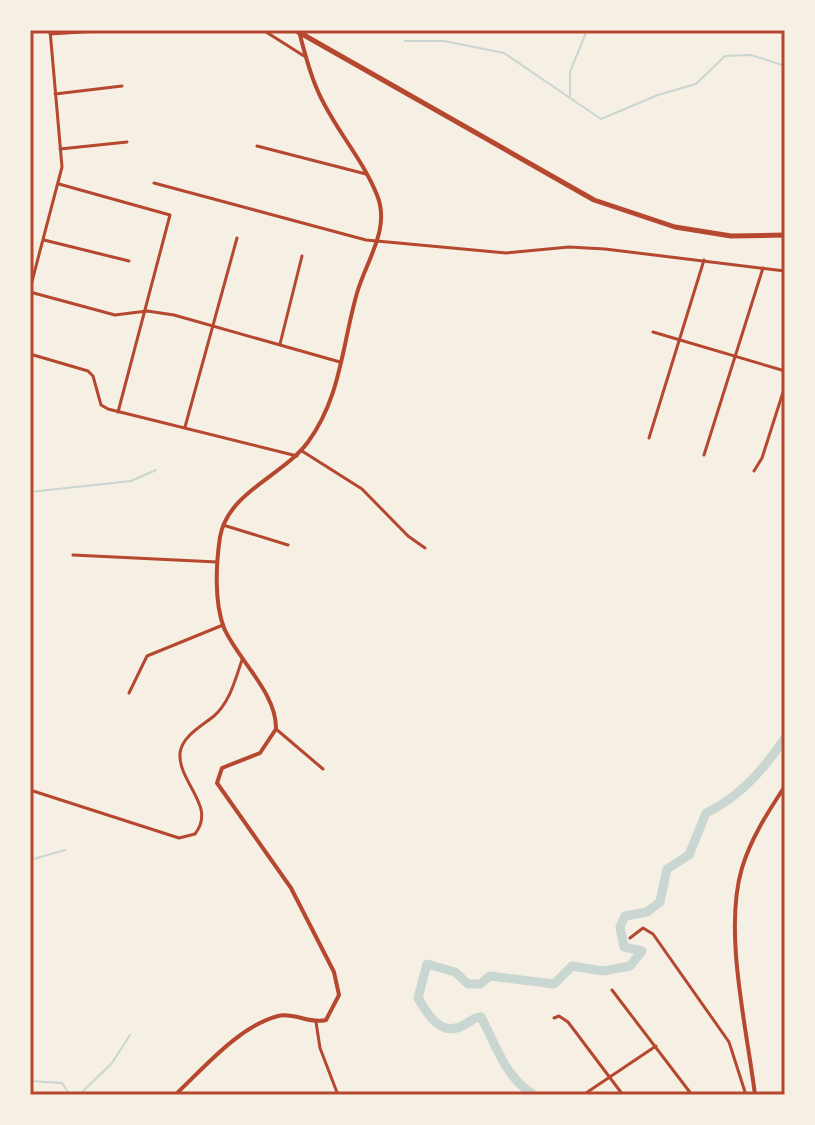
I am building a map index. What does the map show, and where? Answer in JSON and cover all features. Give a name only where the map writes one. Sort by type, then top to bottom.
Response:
[{"type":"highway","points":[[297,30],[594,200],[675,227],[731,236],[785,235]]},
{"type":"main road","points":[[175,1095],[233,1043],[263,1022],[287,1015],[316,1022],[326,1020],[337,1004],[334,972],[291,888],[217,783],[222,768],[266,749],[276,729],[268,700],[223,625],[217,562],[223,525],[235,505],[300,453],[323,421],[342,362],[357,293],[377,240],[382,212],[366,174],[317,91],[297,30]]},
{"type":"main road","points":[[755,1095],[735,937],[735,904],[746,855],[785,786]]},
{"type":"street","points":[[114,30],[50,32],[60,149],[59,184],[30,291],[115,315],[147,311],[342,362]]},
{"type":"street","points":[[263,30],[306,58]]},
{"type":"street","points":[[55,94],[122,86]]},
{"type":"street","points":[[60,149],[127,142]]},
{"type":"street","points":[[257,146],[366,174]]},
{"type":"street","points":[[154,183],[355,238],[506,253],[569,247],[605,249],[785,271]]},
{"type":"street","points":[[59,184],[170,215],[118,412]]},
{"type":"street","points":[[185,428],[237,238]]},
{"type":"street","points":[[44,240],[129,261]]},
{"type":"street","points":[[280,344],[302,256]]},
{"type":"street","points":[[649,438],[704,260]]},
{"type":"street","points":[[704,455],[763,268]]},
{"type":"street","points":[[653,332],[785,371]]},
{"type":"street","points":[[30,354],[88,371],[101,405],[108,409],[300,453],[362,489],[408,536],[425,548]]},
{"type":"street","points":[[754,471],[762,458],[785,386]]},
{"type":"street","points":[[223,525],[288,545]]},
{"type":"street","points":[[73,555],[217,562]]},
{"type":"street","points":[[129,693],[147,656],[223,625]]},
{"type":"street","points":[[30,790],[179,838],[195,834],[203,821],[203,810],[182,767],[180,752],[190,735],[226,702],[242,660]]},
{"type":"street","points":[[276,729],[323,769]]},
{"type":"street","points":[[630,938],[643,928],[653,934],[729,1042],[746,1095]]},
{"type":"street","points":[[612,990],[692,1095]]},
{"type":"street","points":[[554,1018],[559,1016],[568,1022],[623,1095]]},
{"type":"street","points":[[316,1022],[320,1048],[338,1095]]},
{"type":"street","points":[[583,1095],[656,1046]]},
{"type":"waterway","points":[[570,98],[570,72],[587,30]]},
{"type":"waterway","points":[[405,41],[444,41],[504,53],[601,119],[658,95],[696,84],[725,56],[751,55],[785,66]]},
{"type":"waterway","points":[[30,492],[131,481],[156,470]]},
{"type":"waterway","points":[[534,1095],[508,1070],[481,1017],[449,1029],[431,1017],[418,998],[427,964],[455,972],[468,984],[480,984],[490,976],[554,984],[572,966],[603,971],[630,966],[642,951],[624,947],[620,927],[625,916],[647,912],[660,902],[667,869],[689,855],[706,813],[730,799],[750,781],[785,738]]},
{"type":"waterway","points":[[30,860],[65,850]]},
{"type":"waterway","points":[[79,1095],[112,1063],[130,1035]]},
{"type":"waterway","points":[[30,1081],[62,1083],[70,1095]]}]
